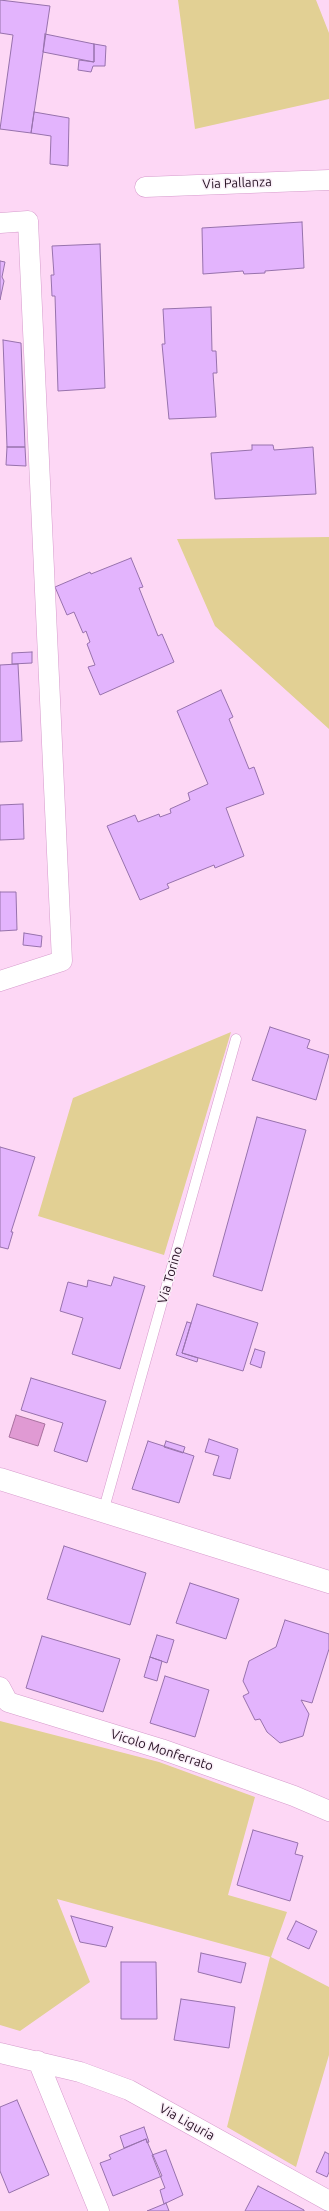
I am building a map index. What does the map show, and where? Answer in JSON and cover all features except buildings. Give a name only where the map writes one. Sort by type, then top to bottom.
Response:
[{"type":"main road","points":[[0,1479],[329,1582]]},
{"type":"street","name":"Via Pallanza","points":[[145,187],[329,180]]},
{"type":"street","points":[[0,223],[28,221],[62,961],[0,980]]},
{"type":"street","name":"Vicolo Monferrato","points":[[0,1687],[8,1702],[161,1749],[294,1796],[329,1811]]},
{"type":"street","name":"Via Liguria","points":[[0,2052],[80,2072],[129,2090],[329,2201]]},
{"type":"street","points":[[38,2061],[99,2211]]},
{"type":"lane","name":"Via Torino","points":[[103,1512],[236,1039]]},
{"type":"shaded area","points":[[178,0],[316,0],[329,33],[329,99],[195,129]]},
{"type":"shaded area","points":[[329,537],[329,729],[215,626],[177,539]]},
{"type":"shaded area","points":[[231,1032],[164,1255],[38,1216],[73,1098]]},
{"type":"shaded area","points":[[16,1415],[45,1424],[38,1446],[9,1437]]},
{"type":"shaded area","points":[[0,1721],[159,1762],[255,1797],[228,1895],[287,1912],[271,1957],[329,1987],[329,2055],[296,2167],[227,2127],[270,1957],[57,1899],[90,1982],[20,2031],[0,2025]]}]
